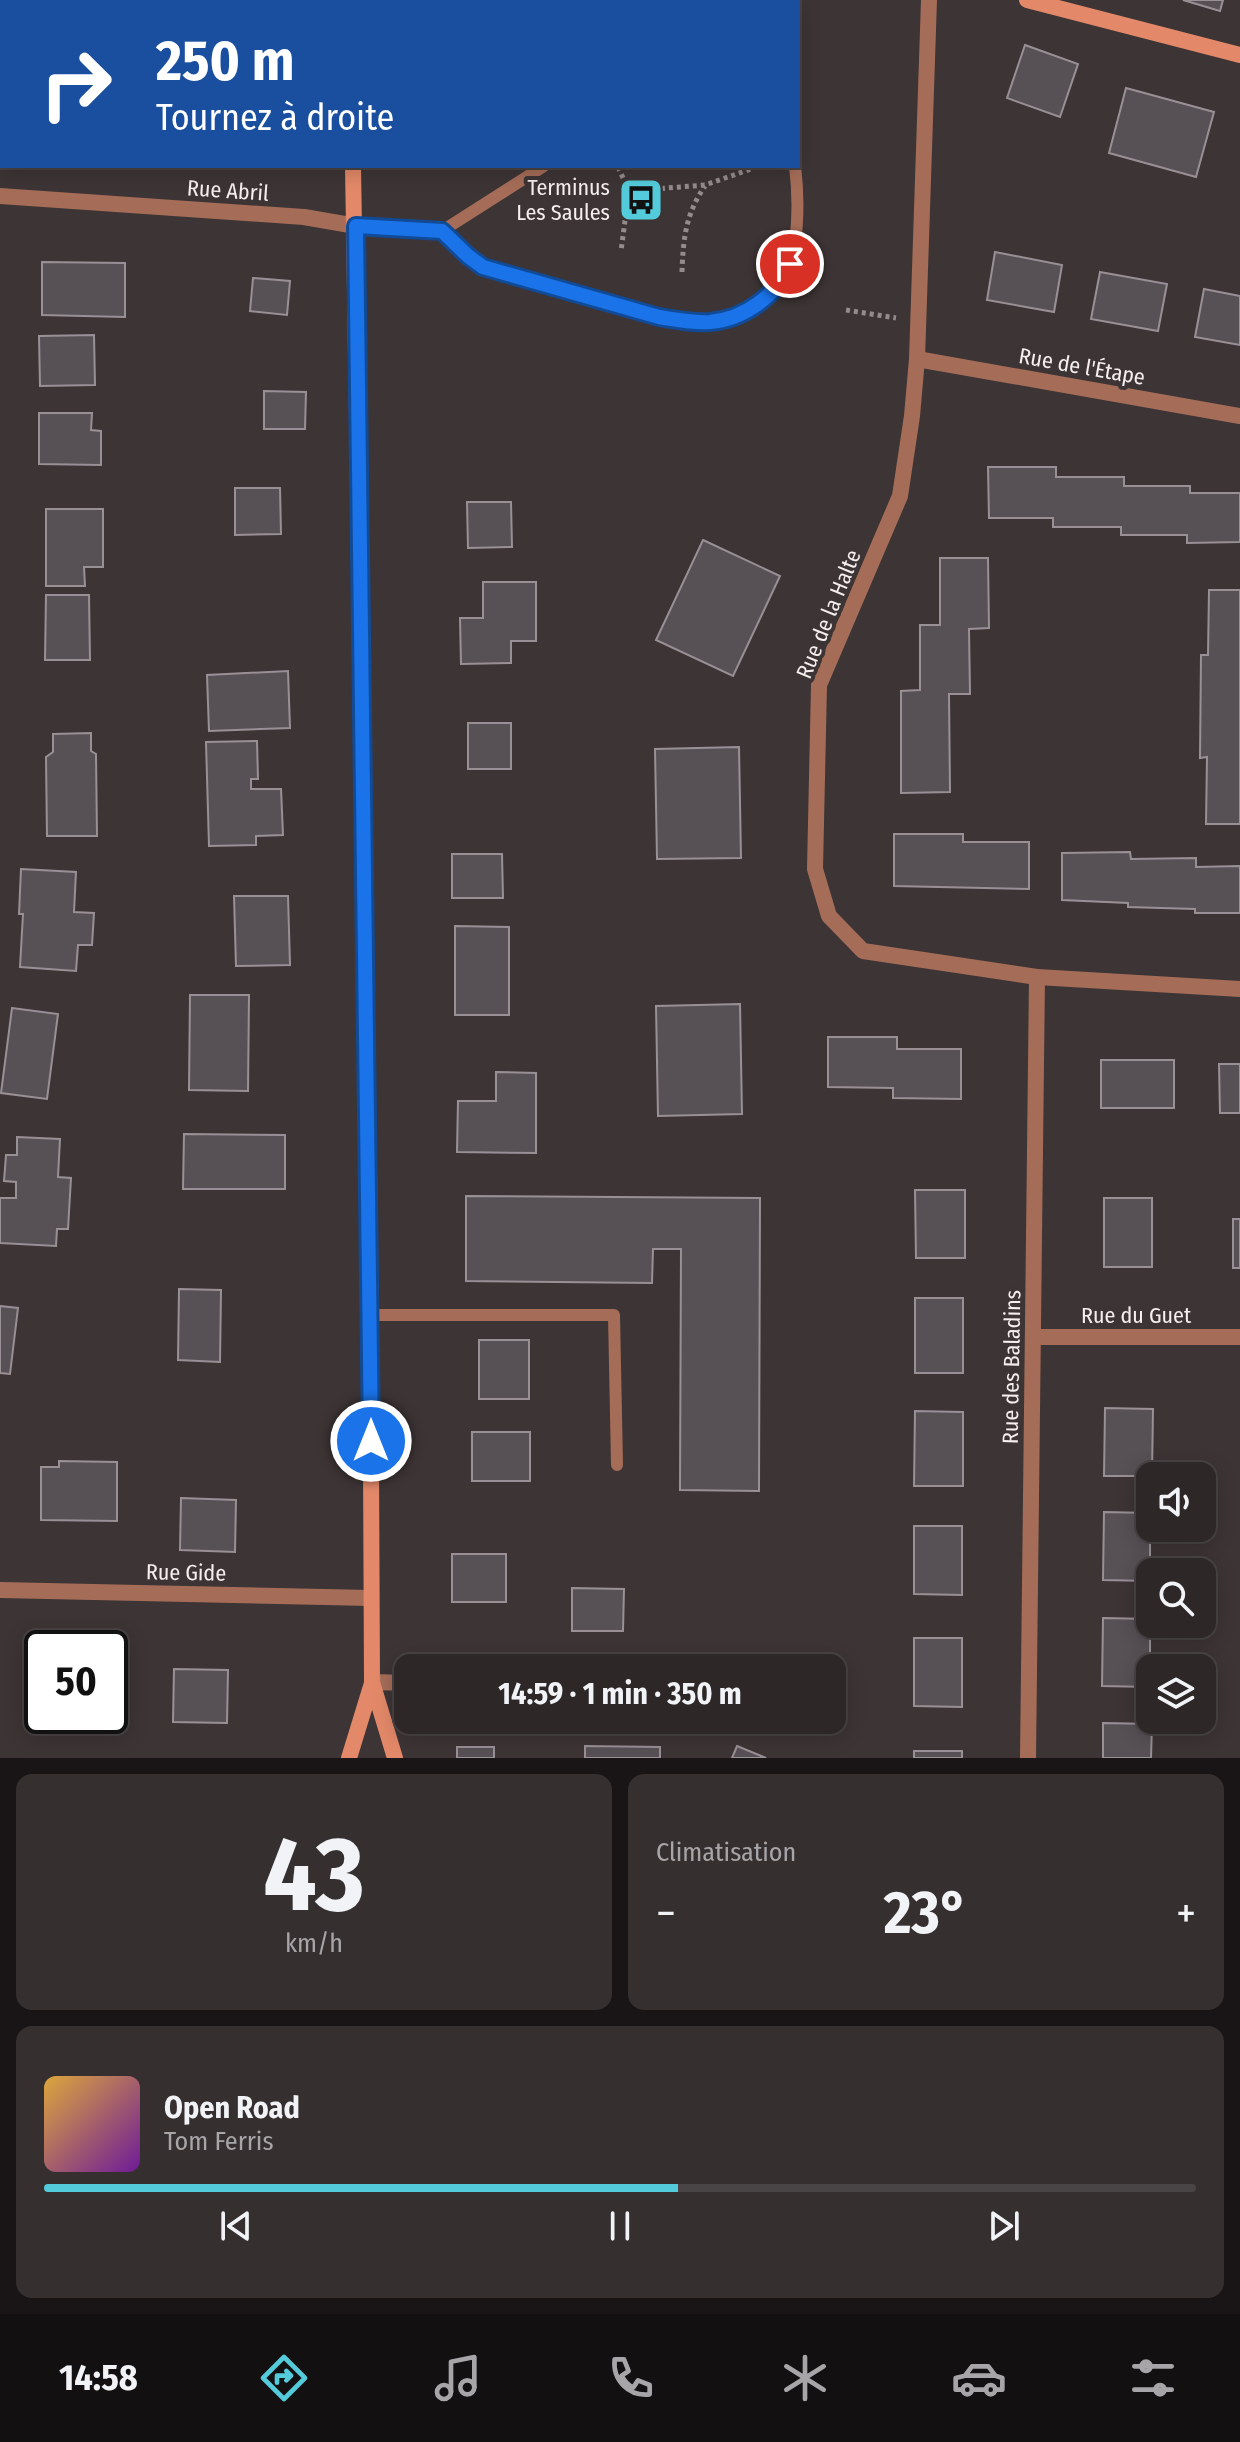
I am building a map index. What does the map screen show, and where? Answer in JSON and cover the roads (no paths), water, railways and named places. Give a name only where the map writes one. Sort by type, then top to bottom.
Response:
[{"type":"main road","points":[[1027,0],[1240,55]]},
{"type":"main road","points":[[353,168],[371,1315],[372,1682],[395,1758]]},
{"type":"main road","points":[[349,1758],[372,1682]]},
{"type":"street","name":"Rue de la Halte","points":[[929,0],[917,359],[900,496],[819,685],[815,869],[829,916],[863,951],[1037,977],[1240,989]]},
{"type":"street","name":"Rue Abril","points":[[0,196],[304,217],[356,226]]},
{"type":"street","name":"Rue de l'Étape","points":[[917,359],[1240,416]]},
{"type":"street","name":"Rue des Baladins","points":[[1028,1758],[1037,977]]},
{"type":"street","name":"Rue du Guet","points":[[1033,1337],[1240,1337]]},
{"type":"street","name":"Rue Gide","points":[[0,1590],[371,1598]]},
{"type":"street","points":[[372,1682],[394,1683]]},
{"type":"lane","points":[[356,226],[442,231],[541,168]]},
{"type":"lane","points":[[442,231],[483,267],[659,317],[718,321],[758,303],[777,289],[784,279],[790,264],[798,209],[795,168]]},
{"type":"lane","points":[[371,1315],[614,1315],[617,1465]]},
{"type":"place","name":"Terminus Les Saules","points":[[641,200]]}]
